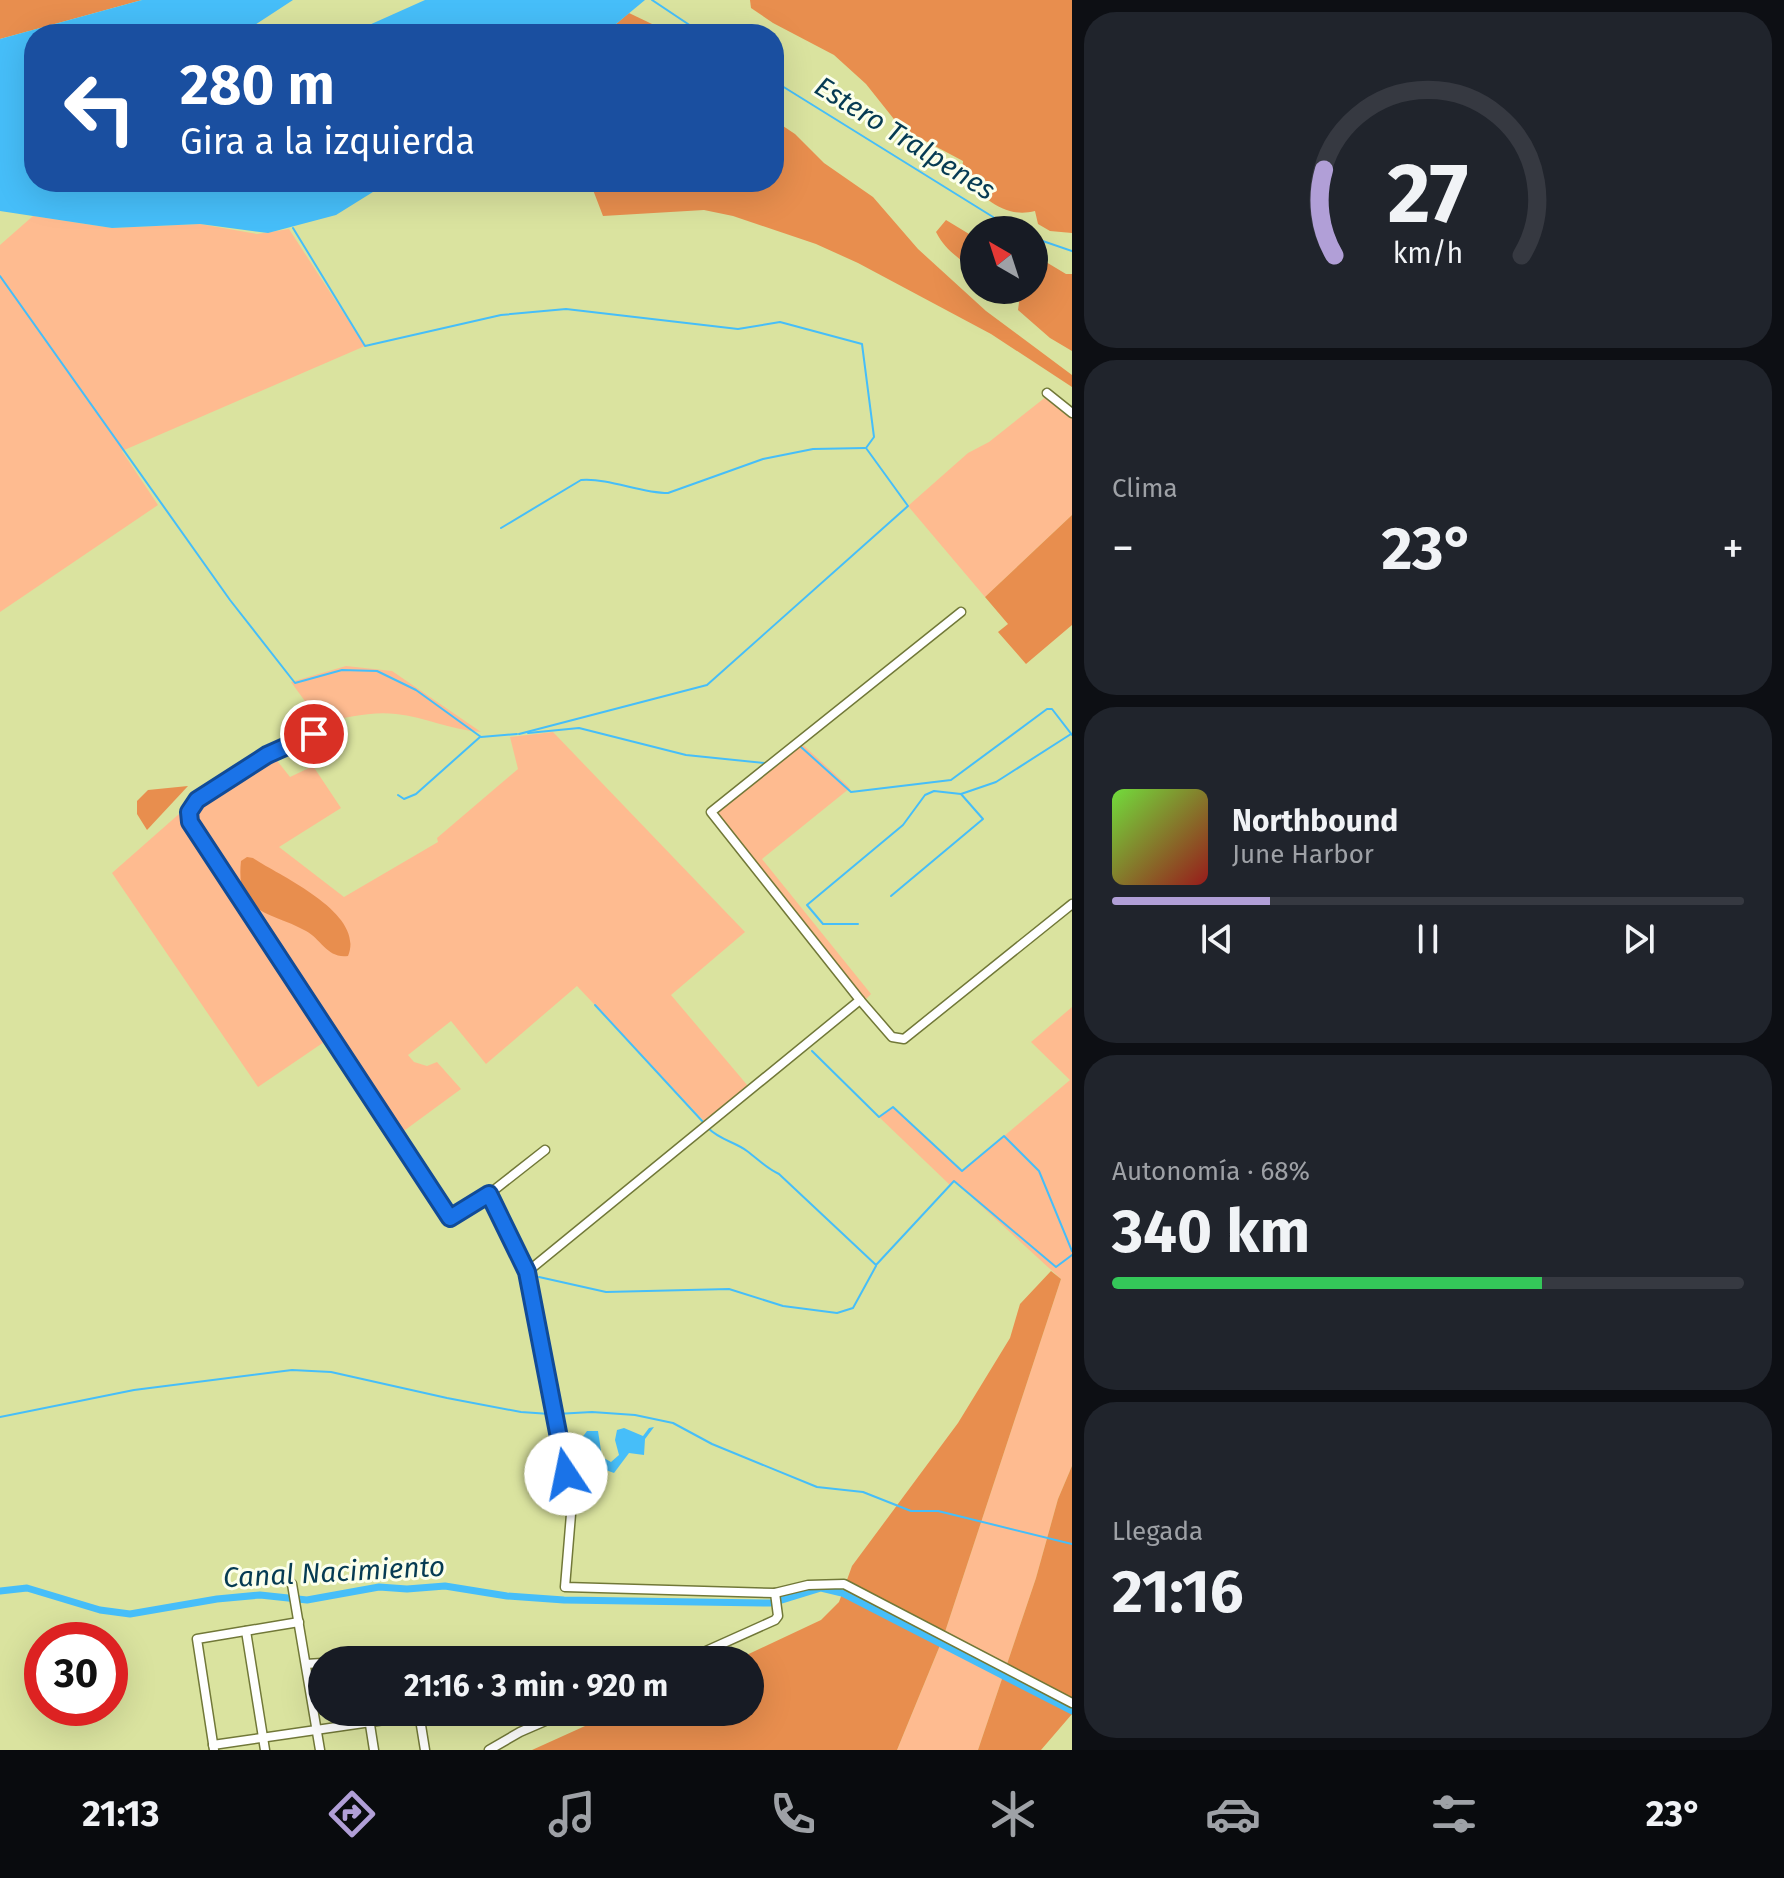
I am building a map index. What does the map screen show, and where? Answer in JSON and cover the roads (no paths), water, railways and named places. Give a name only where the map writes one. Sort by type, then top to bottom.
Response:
[{"type":"street","points":[[1047,393],[1072,413]]},
{"type":"street","points":[[961,612],[711,812],[892,1037],[904,1039],[1072,904]]},
{"type":"street","points":[[314,734],[267,755],[197,800],[189,812],[190,822],[450,1218],[489,1194],[545,1150]]},
{"type":"street","points":[[527,1272],[860,1000]]},
{"type":"street","points":[[489,1194],[527,1272],[572,1502],[565,1587],[775,1593],[808,1585],[844,1584],[1072,1703]]},
{"type":"street","points":[[292,1584],[320,1750]]},
{"type":"street","points":[[717,1646],[775,1620],[778,1616],[775,1593]]},
{"type":"street","points":[[299,1622],[197,1639],[214,1747],[325,1726]]},
{"type":"street","points":[[246,1631],[265,1750]]},
{"type":"street","points":[[370,1726],[374,1750]]},
{"type":"street","points":[[421,1726],[425,1750]]},
{"type":"street","points":[[489,1750],[535,1726]]},
{"type":"water","points":[[142,0],[293,0],[256,24],[55,24]]},
{"type":"water","points":[[425,0],[645,0],[616,24],[371,24]]},
{"type":"water","points":[[24,32],[24,192],[373,192],[336,215],[268,233],[200,224],[112,228],[0,211],[0,39]]},
{"type":"water","points":[[654,1427],[645,1439],[644,1455],[629,1453],[614,1473],[595,1466],[581,1439],[587,1431],[598,1431],[602,1457],[611,1462],[619,1455],[615,1440],[617,1430],[624,1428],[643,1436]]},
{"type":"waterway","name":"Estero Tralpenes","points":[[652,0],[688,24]]},
{"type":"waterway","name":"Estero Tralpenes","points":[[784,87],[991,216]]},
{"type":"waterway","points":[[293,228],[365,346],[501,315],[566,309],[738,329],[780,322],[862,344],[874,437],[866,448],[908,506],[707,685],[519,734]]},
{"type":"waterway","name":"Estero Tralpenes","points":[[1048,243],[1072,251]]},
{"type":"waterway","points":[[0,276],[230,600],[295,683],[342,670],[377,671],[416,690],[481,737],[517,734]]},
{"type":"waterway","points":[[501,528],[581,480],[668,493],[763,459],[813,449],[865,448]]},
{"type":"waterway","points":[[801,747],[851,792],[951,780],[1047,709],[1052,709],[1072,735]]},
{"type":"waterway","points":[[528,733],[579,728],[686,755],[765,763]]},
{"type":"waterway","points":[[858,924],[823,924],[807,905],[903,825],[925,795],[934,791],[961,794],[996,782],[1071,734]]},
{"type":"waterway","points":[[398,795],[404,799],[416,794],[480,737]]},
{"type":"waterway","points":[[891,896],[983,819],[961,794]]},
{"type":"waterway","points":[[595,1005],[704,1123]]},
{"type":"waterway","points":[[812,1051],[879,1117],[893,1107],[962,1171],[1004,1136],[1039,1171],[1072,1251]]},
{"type":"waterway","points":[[708,1128],[779,1174],[876,1265],[954,1181],[1056,1267],[1072,1255]]},
{"type":"waterway","points":[[539,1277],[606,1292],[729,1289],[783,1306],[837,1313],[853,1308],[876,1266]]},
{"type":"waterway","points":[[0,1417],[134,1390],[292,1370],[331,1372],[447,1398],[521,1412],[550,1414]]},
{"type":"waterway","points":[[556,1414],[592,1412],[635,1415],[673,1423],[712,1444],[817,1487],[863,1492],[911,1511],[938,1511],[1072,1544]]},
{"type":"waterway","name":"Canal Nacimiento","points":[[0,1591],[27,1588],[100,1610],[130,1614],[217,1599],[260,1595],[307,1600],[379,1587],[407,1589],[445,1586],[507,1596],[564,1600],[770,1603]]},
{"type":"waterway","name":"Canal Nacimiento","points":[[782,1600],[821,1588],[842,1593],[1072,1711]]}]
